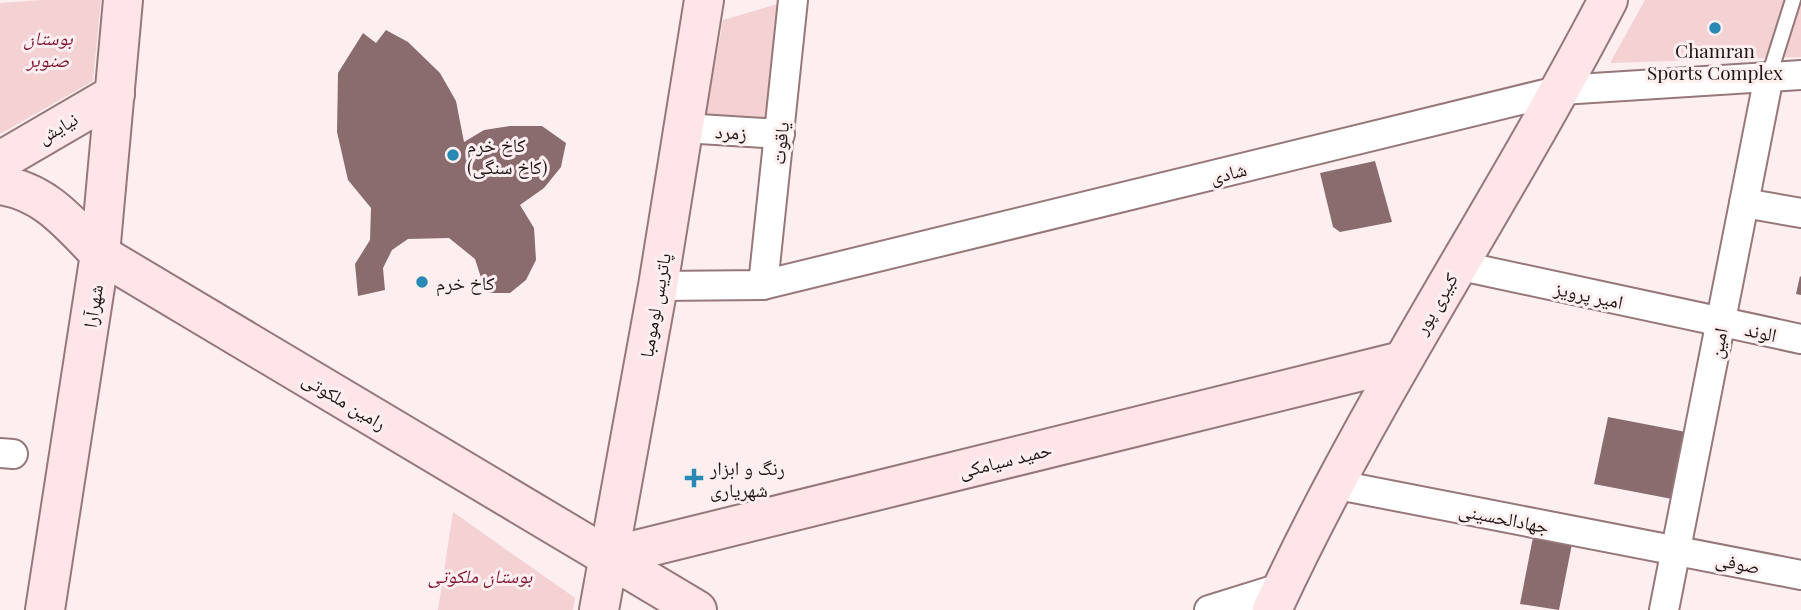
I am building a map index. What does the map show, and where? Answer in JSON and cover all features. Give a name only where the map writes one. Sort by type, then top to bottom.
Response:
[{"type":"street","name":"شهرآرا","points":[[45,610],[100,254],[123,0]]},
{"type":"street","name":"پاتریس لومومبا","points":[[599,610],[658,286],[704,0]]},
{"type":"street","name":"یاقوت","points":[[763,285],[793,0]]},
{"type":"street","name":"کبیری پور","points":[[1277,598],[1333,484],[1457,265],[1561,90],[1608,0]]},
{"type":"street","name":"شادی","points":[[658,286],[763,285],[1561,90],[1801,75]]},
{"type":"street","name":"امین","points":[[1664,610],[1769,76]]},
{"type":"street","name":"نیایش","points":[[0,161],[115,94]]},
{"type":"street","name":"زمرد","points":[[683,128],[780,134]]},
{"type":"street","name":"رامین ملکوتی","points":[[0,185],[19,188],[49,203],[100,254],[697,610]]},
{"type":"street","points":[[1744,203],[1801,213]]},
{"type":"street","name":"امیر پرویز","points":[[1457,265],[1721,322]]},
{"type":"street","name":"الوند","points":[[1721,322],[1801,339]]},
{"type":"street","name":"حمید سیامکی","points":[[608,557],[1402,361]]},
{"type":"street","name":"جهادالحسینی","points":[[1333,484],[1676,550]]},
{"type":"street","name":"صوفی","points":[[1676,550],[1801,575]]},
{"type":"street","points":[[1209,610],[1277,598]]},
{"type":"lane","points":[[1769,76],[1793,0]]},
{"type":"green space","name":"بوستان صنوبر","points":[[101,0],[93,81],[0,134],[0,3]]},
{"type":"green space","name":"Chamran Sports Complex","points":[[1645,0],[1801,0],[1801,57],[1610,63]]},
{"type":"green space","points":[[781,3],[765,120],[705,118],[723,20]]},
{"type":"green space","name":"بوستان ملکوتی","points":[[453,512],[575,598],[573,610],[438,610]]},
{"type":"building","name":"کاخ خرم (کاخ سنگی)","points":[[386,30],[408,42],[440,73],[456,101],[464,142],[484,130],[510,126],[542,126],[566,143],[561,167],[544,188],[520,205],[534,228],[536,260],[526,280],[510,293],[486,293],[475,259],[449,238],[408,239],[392,250],[383,268],[385,290],[358,296],[355,264],[370,240],[371,208],[348,180],[337,132],[338,73],[363,33],[376,43]]},
{"type":"building","points":[[1375,161],[1392,222],[1340,232],[1333,227],[1320,173]]},
{"type":"building","points":[[1801,277],[1801,295],[1796,294]]},
{"type":"building","points":[[1608,417],[1686,432],[1672,499],[1594,484]]},
{"type":"building","points":[[1533,537],[1572,544],[1559,610],[1520,604]]},
{"type":"place","name":"Chamran Sports Complex","points":[[1715,28]]},
{"type":"place","name":"کاخ خرم (کاخ سنگی)","points":[[453,155]]},
{"type":"place","name":"کاخ خرم","points":[[422,282]]},
{"type":"place","name":"رنگ و ابزار شهریاری","points":[[694,478]]}]
